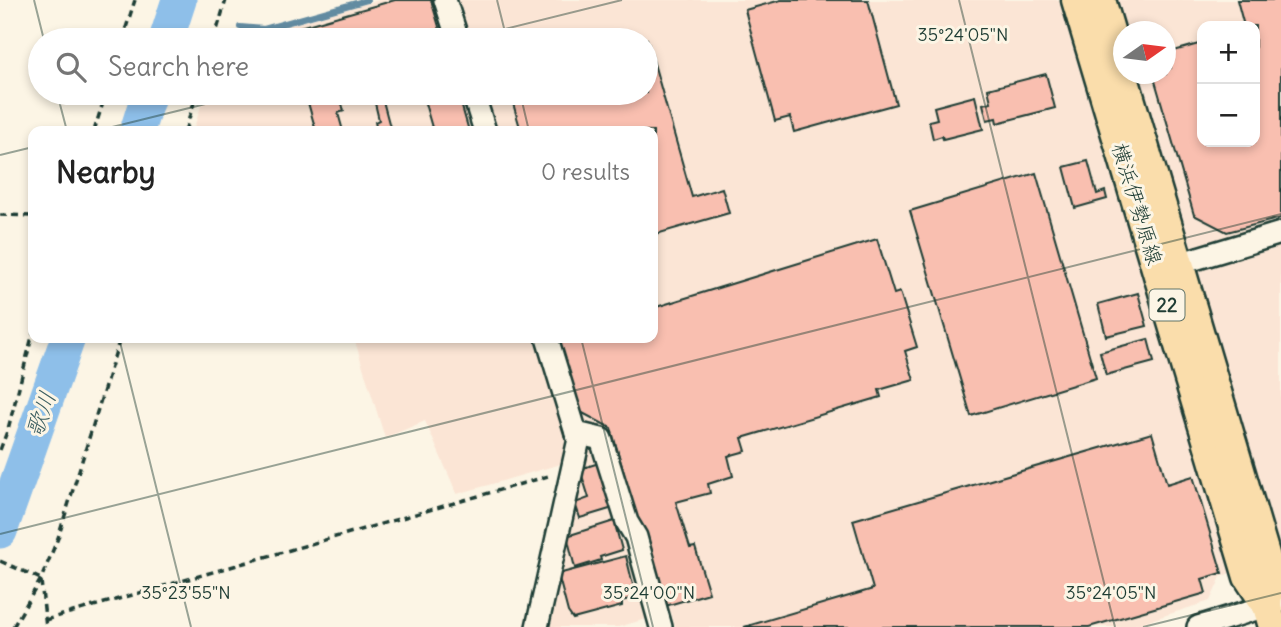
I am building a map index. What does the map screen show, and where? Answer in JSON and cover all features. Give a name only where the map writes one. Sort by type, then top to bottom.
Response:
[{"type":"main road","name":"横浜伊勢原線","points":[[1076,0],[1248,577],[1273,611]]},
{"type":"main road","name":"横浜伊勢原線","points":[[1101,0],[1270,570],[1273,611]]},
{"type":"street","points":[[445,0],[454,28]]},
{"type":"street","points":[[477,105],[483,126]]},
{"type":"street","points":[[1178,264],[1281,233]]},
{"type":"street","points":[[537,627],[579,439],[549,343]]},
{"type":"street","points":[[576,433],[601,439],[627,522],[636,537],[661,627]]},
{"type":"street","points":[[1198,627],[1273,611]]},
{"type":"path","points":[[126,28],[135,0]]},
{"type":"path","points":[[218,28],[226,0]]},
{"type":"path","points":[[95,126],[102,105]]},
{"type":"path","points":[[187,126],[193,105]]},
{"type":"path","points":[[0,215],[28,216]]},
{"type":"path","points":[[0,450],[30,343]]},
{"type":"path","points":[[13,627],[41,579],[58,538],[118,343]]},
{"type":"path","points":[[45,620],[571,470]]},
{"type":"path","points":[[0,561],[41,579]]},
{"type":"path","points":[[41,579],[46,627]]},
{"type":"shaded area","points":[[379,0],[1281,0],[1281,550],[1221,577],[1210,601],[1129,627],[675,627],[671,612],[618,627],[543,627],[575,460],[457,494],[425,421],[385,438],[356,343],[658,343],[658,126],[195,126],[201,105],[658,105],[658,28],[280,28]]},
{"type":"building","points":[[395,0],[431,0],[439,28],[296,28]]},
{"type":"building","points":[[781,0],[868,0],[896,104],[794,132],[790,117],[775,121],[745,10]]},
{"type":"building","points":[[1237,0],[1281,0],[1281,218],[1227,232],[1194,215],[1156,84],[1176,84],[1176,50],[1197,44],[1197,147],[1260,147],[1260,21],[1243,21]]},
{"type":"building","points":[[1046,74],[1055,108],[997,123],[996,118],[987,120],[983,104],[991,102],[988,89]]},
{"type":"building","points":[[658,78],[692,197],[722,188],[729,213],[658,234],[658,126],[520,126],[513,105],[658,105]]},
{"type":"building","points":[[975,96],[983,129],[933,139],[929,121],[937,119],[934,107]]},
{"type":"building","points":[[309,105],[342,105],[344,111],[338,113],[342,126],[315,126]]},
{"type":"building","points":[[375,105],[384,105],[390,126],[376,126],[375,122],[379,120]]},
{"type":"building","points":[[425,105],[461,105],[468,126],[432,126]]},
{"type":"building","points":[[1088,161],[1097,194],[1105,191],[1107,199],[1075,208],[1064,167]]},
{"type":"building","points":[[1036,173],[1096,378],[971,416],[910,211]]},
{"type":"building","points":[[877,239],[894,294],[900,292],[917,347],[905,351],[914,380],[879,390],[881,397],[742,438],[746,451],[728,456],[733,476],[708,484],[710,493],[676,502],[690,548],[695,547],[709,593],[662,607],[611,428],[575,409],[555,343],[658,343],[658,306]]},
{"type":"building","points":[[1138,293],[1147,326],[1106,336],[1098,304]]},
{"type":"building","points":[[1148,339],[1154,362],[1106,375],[1100,352]]},
{"type":"building","points":[[1152,433],[1167,484],[1193,476],[1222,573],[1202,579],[1206,593],[1089,627],[744,627],[873,589],[853,520]]},
{"type":"building","points":[[599,463],[613,508],[580,518],[575,503],[589,498],[580,469]]},
{"type":"building","points":[[614,521],[622,550],[575,568],[567,536]]},
{"type":"building","points":[[626,556],[636,597],[622,601],[622,606],[573,619],[568,612],[558,574]]},
{"type":"waterway","name":"歌川","points":[[170,28],[179,0]]},
{"type":"waterway","points":[[268,28],[367,0]]},
{"type":"waterway","points":[[240,27],[252,28]]},
{"type":"waterway","name":"歌川","points":[[139,126],[145,105]]},
{"type":"waterway","name":"歌川","points":[[0,531],[66,343]]}]
